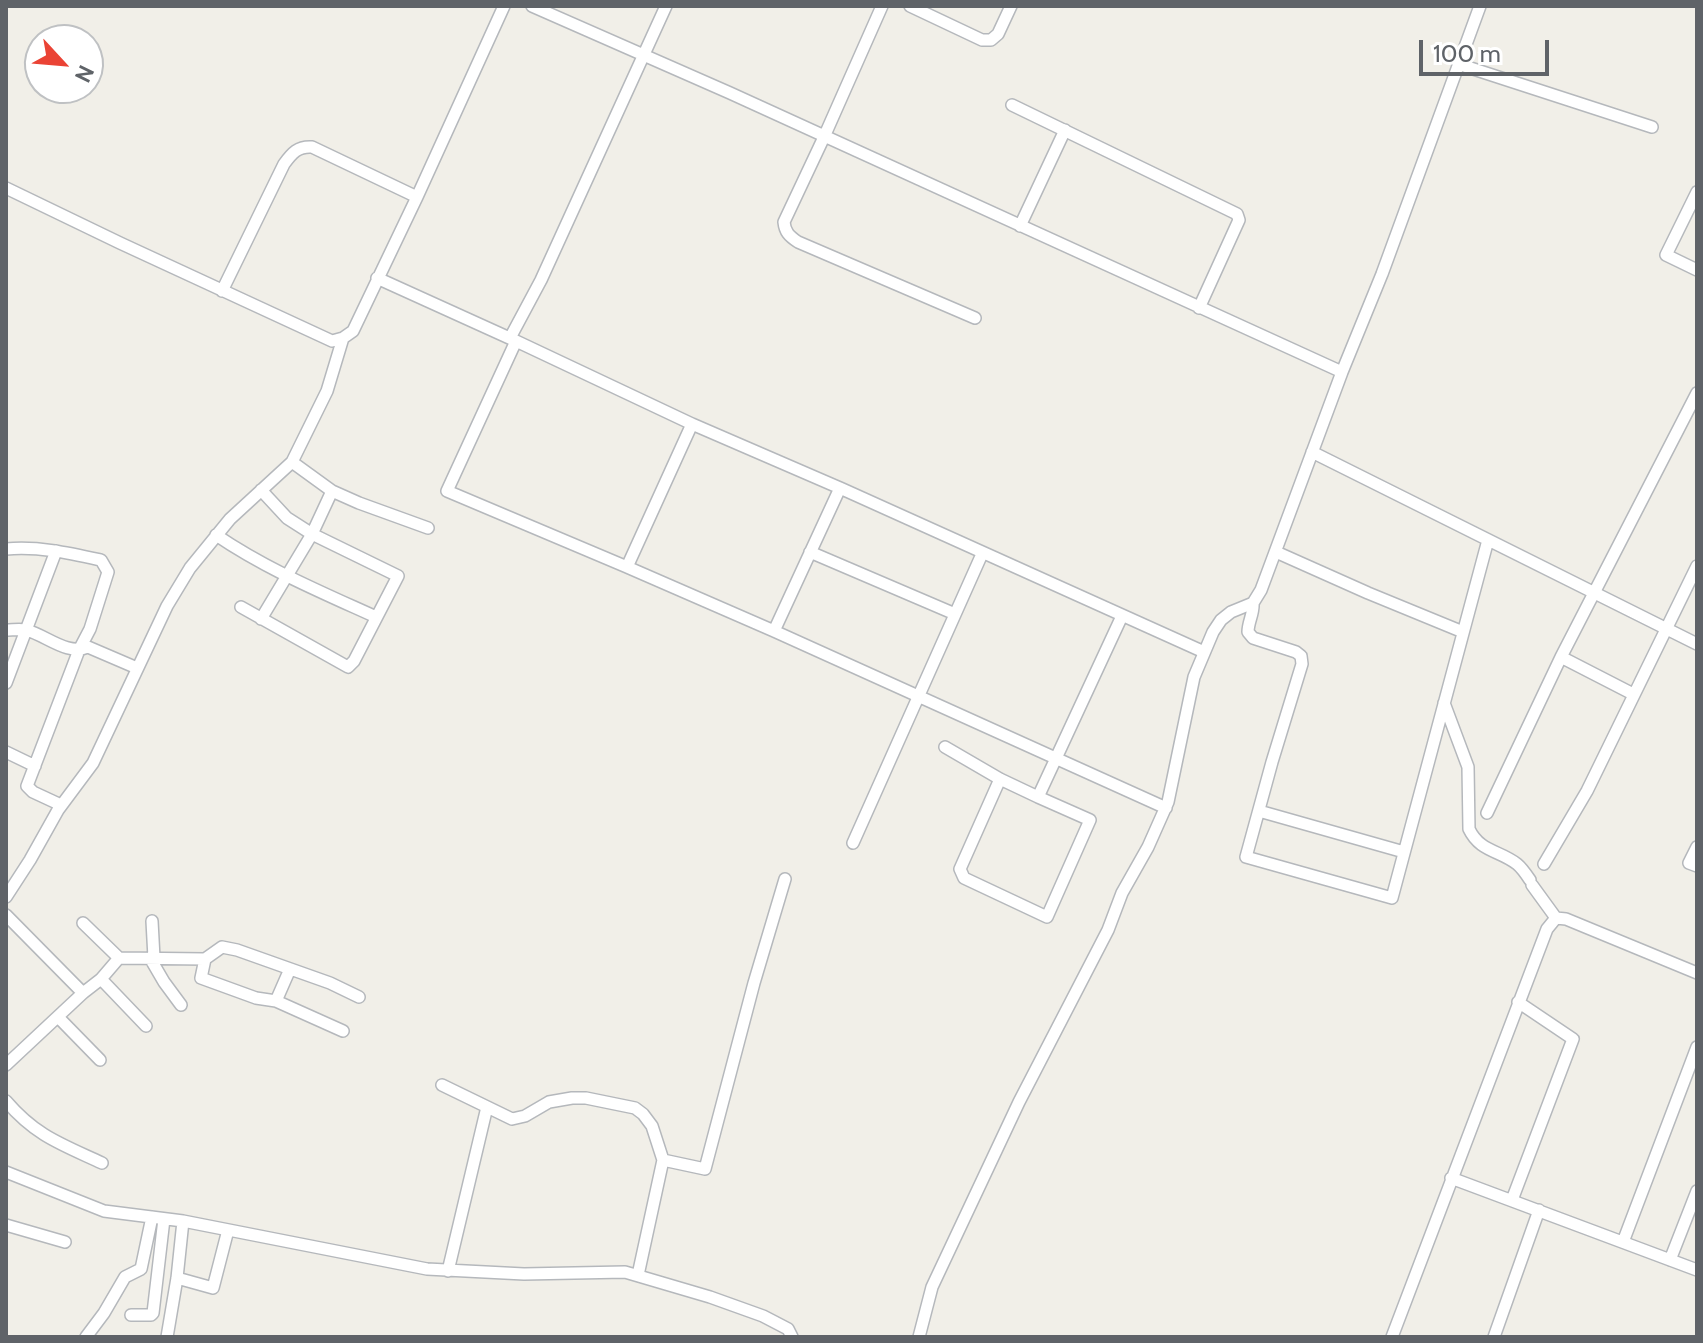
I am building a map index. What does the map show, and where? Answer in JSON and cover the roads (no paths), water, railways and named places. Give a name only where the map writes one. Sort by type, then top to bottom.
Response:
[{"type":"street","points":[[6,188],[332,341],[343,338],[353,331],[504,6]]},
{"type":"street","points":[[532,6],[1342,372]]},
{"type":"street","points":[[666,6],[447,491],[774,631],[1166,808]]},
{"type":"street","points":[[882,6],[784,222],[785,229],[798,242],[975,318]]},
{"type":"street","points":[[910,6],[982,40],[991,40],[998,34],[1011,6]]},
{"type":"street","points":[[1480,6],[1382,274],[1342,372],[1276,552],[1253,603],[1248,632],[1253,638],[1296,652],[1301,656],[1302,664],[1246,857],[1392,898],[1488,540]]},
{"type":"street","points":[[1458,64],[1652,127]]},
{"type":"street","points":[[1012,105],[1237,214],[1239,220],[1199,308]]},
{"type":"street","points":[[1020,226],[1065,130]]},
{"type":"street","points":[[222,291],[284,164],[302,146],[312,147],[417,197]]},
{"type":"street","points":[[1697,192],[1666,255],[1697,270]]},
{"type":"street","points":[[377,278],[692,424],[1204,652]]},
{"type":"street","points":[[6,897],[61,805],[93,763],[167,606],[190,568],[230,519],[292,462],[327,391],[343,338]]},
{"type":"street","points":[[1487,813],[1561,657],[1697,393]]},
{"type":"street","points":[[627,567],[692,424]]},
{"type":"street","points":[[1312,452],[1697,644]]},
{"type":"street","points":[[292,462],[332,491],[428,528]]},
{"type":"street","points":[[774,631],[840,488]]},
{"type":"street","points":[[241,607],[348,667],[398,576],[312,534],[287,518],[261,490]]},
{"type":"street","points":[[261,619],[312,534],[332,491]]},
{"type":"street","points":[[216,535],[287,576],[376,617]]},
{"type":"street","points":[[6,549],[56,551],[101,560],[108,572],[90,629],[27,786],[61,805]]},
{"type":"street","points":[[6,683],[56,551]]},
{"type":"street","points":[[810,552],[955,614]]},
{"type":"street","points":[[1276,552],[1463,632]]},
{"type":"street","points":[[853,843],[982,554]]},
{"type":"street","points":[[1544,864],[1587,791],[1697,566]]},
{"type":"street","points":[[919,1337],[938,1273],[1019,1102],[1108,930],[1122,893],[1166,808],[1194,677],[1213,632],[1231,612],[1253,603]]},
{"type":"street","points":[[1038,797],[1122,616]]},
{"type":"street","points":[[6,630],[26,630],[79,650],[88,647],[137,668]]},
{"type":"street","points":[[1561,657],[1633,694]]},
{"type":"street","points":[[1444,703],[1468,767],[1469,829],[1473,837],[1484,847],[1517,864],[1556,918],[1566,919],[1697,973]]},
{"type":"street","points":[[945,747],[1000,779],[1090,820],[1047,917],[964,878],[960,869],[1000,779]]},
{"type":"street","points":[[6,752],[35,766]]},
{"type":"street","points":[[1259,811],[1404,852]]},
{"type":"street","points":[[1697,847],[1689,863],[1697,866]]},
{"type":"street","points":[[663,1160],[705,1169],[785,879]]},
{"type":"street","points":[[6,915],[83,993]]},
{"type":"street","points":[[1392,1337],[1518,1002],[1547,929],[1556,918]]},
{"type":"street","points":[[152,921],[152,958],[181,1005]]},
{"type":"street","points":[[83,923],[119,958],[205,959],[222,947],[330,983],[359,997]]},
{"type":"street","points":[[6,1065],[101,979],[119,958]]},
{"type":"street","points":[[205,959],[201,978],[256,998],[276,1001],[343,1031]]},
{"type":"street","points":[[276,1001],[290,969]]},
{"type":"street","points":[[101,979],[146,1026]]},
{"type":"street","points":[[1512,1200],[1573,1039],[1518,1002]]},
{"type":"street","points":[[58,1017],[100,1060]]},
{"type":"street","points":[[1623,1242],[1697,1047]]},
{"type":"street","points":[[442,1085],[512,1119],[525,1116],[549,1102],[572,1098],[625,1105],[643,1114],[652,1126],[663,1160],[638,1275]]},
{"type":"street","points":[[6,1101],[24,1122],[45,1137],[102,1163]]},
{"type":"street","points":[[448,1271],[487,1107]]},
{"type":"street","points":[[6,1172],[104,1211],[183,1221],[401,1265],[448,1271],[524,1274],[625,1272],[763,1316],[788,1329],[792,1337]]},
{"type":"street","points":[[1451,1178],[1697,1270]]},
{"type":"street","points":[[1670,1260],[1697,1191]]},
{"type":"street","points":[[1494,1337],[1539,1210]]},
{"type":"street","points":[[131,1315],[153,1313],[158,1218]]},
{"type":"street","points":[[86,1337],[125,1277],[141,1269],[158,1218]]},
{"type":"street","points":[[167,1337],[183,1221]]},
{"type":"street","points":[[6,1225],[65,1242]]},
{"type":"street","points":[[177,1278],[213,1288],[228,1230]]}]
